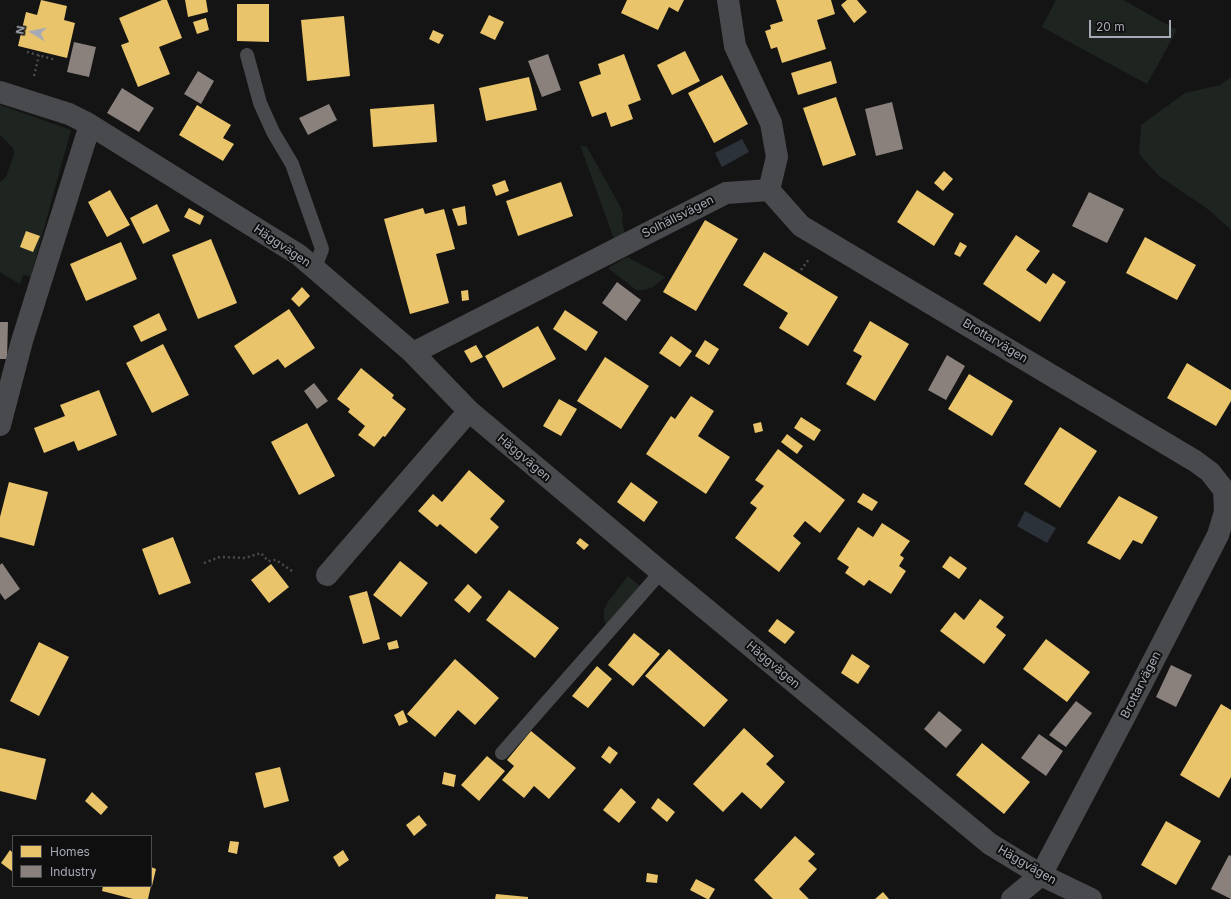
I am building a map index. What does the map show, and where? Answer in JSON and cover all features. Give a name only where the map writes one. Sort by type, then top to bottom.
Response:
[{"type":"street","points":[[728,0],[735,46],[771,123],[778,157],[769,190]]},
{"type":"street","name":"Häggvägen","points":[[0,92],[69,114],[90,125],[300,255],[412,353],[469,411],[660,572],[990,844],[1041,875],[1091,899]]},
{"type":"street","points":[[0,425],[24,334],[90,125]]},
{"type":"street","name":"Solhällsvägen","points":[[412,353],[726,193],[769,190]]},
{"type":"street","name":"Brottarvägen","points":[[769,190],[801,226],[1195,461],[1210,472],[1228,491],[1225,512],[1218,535],[1041,875]]},
{"type":"street","points":[[327,575],[469,411]]},
{"type":"street","points":[[1012,899],[1041,875]]},
{"type":"lane","points":[[247,55],[260,103],[273,132],[292,164],[322,249],[314,268]]},
{"type":"lane","points":[[502,753],[660,572]]},
{"type":"path","points":[[27,52],[56,60]]},
{"type":"path","points":[[204,563],[220,557],[245,558],[261,553],[268,561],[276,560],[292,571]]},
{"type":"shaded area","points":[[1056,0],[1123,0],[1177,30],[1147,84],[1042,27]]},
{"type":"shaded area","points":[[1231,77],[1231,230],[1209,210],[1159,176],[1139,154],[1141,125],[1185,93],[1220,85]]},
{"type":"shaded area","points":[[0,105],[71,130],[32,272],[32,277],[23,275],[20,284],[0,272],[0,182],[6,177],[14,154],[14,149],[0,135]]},
{"type":"shaded area","points":[[742,139],[749,152],[722,167],[715,153]]},
{"type":"shaded area","points":[[580,145],[587,147],[620,206],[623,215],[622,221],[625,234],[614,239]]},
{"type":"shaded area","points":[[627,257],[665,277],[653,287],[644,290],[636,290],[608,268]]},
{"type":"shaded area","points":[[1025,511],[1056,528],[1047,543],[1017,526]]},
{"type":"shaded area","points":[[628,576],[641,587],[606,626],[604,610],[607,603]]},
{"type":"building: Homes","points":[[41,0],[67,6],[64,20],[75,23],[67,58],[18,46],[26,12],[37,15]]},
{"type":"building: Homes","points":[[162,0],[167,0],[182,38],[159,47],[170,74],[138,87],[121,45],[129,42],[119,18]]},
{"type":"building: Homes","points":[[185,0],[206,0],[208,12],[188,17]]},
{"type":"building: Homes","points":[[627,0],[684,0],[678,12],[669,7],[658,30],[621,13]]},
{"type":"building: Homes","points":[[776,0],[831,0],[835,14],[817,20],[826,49],[782,63],[777,47],[771,49],[765,31],[771,29],[770,25],[783,21]]},
{"type":"building: Homes","points":[[847,0],[857,0],[867,12],[854,23],[841,5]]},
{"type":"building: Homes","points":[[237,4],[269,4],[269,42],[237,41]]},
{"type":"building: Homes","points":[[489,15],[504,22],[495,40],[480,33]]},
{"type":"building: Homes","points":[[344,16],[350,76],[307,81],[301,20]]},
{"type":"building: Homes","points":[[206,18],[209,30],[197,34],[193,22]]},
{"type":"building: Homes","points":[[433,30],[444,35],[439,44],[429,39]]},
{"type":"building: Homes","points":[[685,51],[700,81],[672,95],[657,65]]},
{"type":"building: Homes","points":[[624,54],[641,100],[628,105],[633,119],[611,127],[606,112],[592,117],[579,82],[601,74],[598,64]]},
{"type":"building: Homes","points":[[831,61],[837,83],[798,95],[791,73]]},
{"type":"building: Homes","points":[[722,75],[748,124],[714,143],[688,93]]},
{"type":"building: Homes","points":[[529,77],[537,110],[486,121],[479,88]]},
{"type":"building: Homes","points":[[836,97],[856,155],[823,166],[803,108]]},
{"type":"building: Homes","points":[[434,104],[437,142],[373,147],[370,109]]},
{"type":"building: Homes","points":[[197,105],[231,125],[223,138],[234,144],[223,161],[179,135]]},
{"type":"building: Homes","points":[[944,171],[953,179],[943,191],[934,183]]},
{"type":"building: Homes","points":[[505,180],[509,191],[496,196],[492,185]]},
{"type":"building: Homes","points":[[561,182],[573,216],[518,236],[506,201]]},
{"type":"building: Homes","points":[[110,190],[130,225],[107,237],[88,202]]},
{"type":"building: Homes","points":[[917,190],[954,214],[934,246],[897,222]]},
{"type":"building: Homes","points":[[157,204],[170,231],[143,244],[130,218]]},
{"type":"building: Homes","points":[[465,206],[467,224],[458,226],[452,209]]},
{"type":"building: Homes","points":[[189,208],[204,216],[200,225],[184,217]]},
{"type":"building: Homes","points":[[423,208],[425,214],[444,209],[455,249],[436,254],[449,303],[410,314],[384,219]]},
{"type":"building: Homes","points":[[705,220],[738,239],[696,311],[663,292]]},
{"type":"building: Homes","points":[[26,231],[40,236],[33,252],[20,247]]},
{"type":"building: Homes","points":[[1016,235],[1040,251],[1026,270],[1046,284],[1053,273],[1066,282],[1040,322],[983,284]]},
{"type":"building: Homes","points":[[1145,237],[1196,265],[1177,300],[1126,273]]},
{"type":"building: Homes","points":[[211,239],[237,303],[198,319],[172,255]]},
{"type":"building: Homes","points":[[121,242],[137,279],[86,301],[70,264]]},
{"type":"building: Homes","points":[[960,242],[967,246],[960,257],[954,254]]},
{"type":"building: Homes","points":[[764,252],[838,297],[808,346],[779,328],[788,313],[743,285]]},
{"type":"building: Homes","points":[[302,287],[310,296],[299,307],[291,299]]},
{"type":"building: Homes","points":[[468,290],[469,300],[462,301],[461,291]]},
{"type":"building: Homes","points":[[289,309],[315,348],[285,368],[278,359],[253,375],[234,346]]},
{"type":"building: Homes","points":[[565,310],[598,332],[586,351],[553,329]]},
{"type":"building: Homes","points":[[159,313],[167,330],[141,342],[133,326]]},
{"type":"building: Homes","points":[[870,321],[909,344],[875,401],[846,384],[862,356],[853,351]]},
{"type":"building: Homes","points":[[538,326],[556,359],[503,388],[485,356]]},
{"type":"building: Homes","points":[[671,336],[692,351],[680,367],[659,353]]},
{"type":"building: Homes","points":[[705,340],[719,349],[709,365],[695,356]]},
{"type":"building: Homes","points":[[163,344],[189,395],[152,413],[126,363]]},
{"type":"building: Homes","points":[[476,345],[483,357],[471,363],[464,351]]},
{"type":"building: Homes","points":[[605,357],[649,386],[621,429],[577,401]]},
{"type":"building: Homes","points":[[1187,363],[1231,390],[1231,401],[1216,426],[1167,398]]},
{"type":"building: Homes","points":[[361,368],[394,395],[392,398],[406,409],[385,437],[383,436],[374,447],[358,435],[365,426],[348,412],[350,409],[337,399]]},
{"type":"building: Homes","points":[[969,374],[1013,401],[992,436],[948,409]]},
{"type":"building: Homes","points":[[99,390],[117,435],[78,451],[74,441],[44,453],[34,428],[65,416],[60,405]]},
{"type":"building: Homes","points":[[691,396],[714,411],[698,436],[730,457],[706,494],[646,454],[671,416],[675,419]]},
{"type":"building: Homes","points":[[559,399],[577,409],[561,436],[543,426]]},
{"type":"building: Homes","points":[[801,417],[821,430],[814,441],[794,428]]},
{"type":"building: Homes","points":[[761,422],[763,431],[755,433],[753,424]]},
{"type":"building: Homes","points":[[307,423],[335,476],[299,495],[271,442]]},
{"type":"building: Homes","points":[[1060,427],[1097,451],[1060,508],[1024,484]]},
{"type":"building: Homes","points":[[787,434],[803,446],[797,454],[781,442]]},
{"type":"building: Homes","points":[[778,449],[845,500],[820,533],[805,521],[793,536],[801,543],[779,572],[735,538],[757,508],[750,503],[764,486],[755,480]]},
{"type":"building: Homes","points":[[469,470],[505,501],[490,519],[499,527],[476,554],[440,524],[437,527],[418,511],[433,494],[442,502]]},
{"type":"building: Homes","points":[[9,482],[48,492],[34,546],[0,537],[0,517]]},
{"type":"building: Homes","points":[[631,482],[658,502],[644,522],[617,502]]},
{"type":"building: Homes","points":[[863,493],[878,502],[872,511],[857,502]]},
{"type":"building: Homes","points":[[1119,496],[1158,517],[1142,544],[1133,540],[1120,560],[1087,543]]},
{"type":"building: Homes","points":[[882,523],[910,541],[900,555],[904,558],[899,566],[906,571],[891,594],[869,580],[864,586],[845,573],[849,567],[837,559],[858,527],[873,537]]},
{"type":"building: Homes","points":[[173,537],[191,583],[159,595],[142,549]]},
{"type":"building: Homes","points":[[580,538],[589,545],[584,550],[576,543]]},
{"type":"building: Homes","points":[[950,556],[967,568],[959,579],[942,567]]},
{"type":"building: Homes","points":[[400,561],[428,583],[401,617],[373,595]]},
{"type":"building: Homes","points":[[271,564],[289,587],[269,603],[251,580]]},
{"type":"building: Homes","points":[[468,584],[482,597],[469,613],[454,600]]},
{"type":"building: Homes","points":[[509,590],[559,628],[535,658],[486,620]]},
{"type":"building: Homes","points":[[367,591],[380,639],[363,644],[349,596]]},
{"type":"building: Homes","points":[[980,599],[1004,617],[996,627],[1006,635],[984,664],[940,631],[955,612],[964,620]]},
{"type":"building: Homes","points":[[777,619],[795,632],[785,644],[768,631]]},
{"type":"building: Homes","points":[[634,633],[660,654],[633,686],[608,665]]},
{"type":"building: Homes","points":[[1046,639],[1090,672],[1067,702],[1023,669]]},
{"type":"building: Homes","points":[[397,640],[399,648],[389,650],[387,643]]},
{"type":"building: Homes","points":[[39,642],[69,657],[39,716],[10,701]]},
{"type":"building: Homes","points":[[669,649],[728,700],[704,727],[645,676]]},
{"type":"building: Homes","points":[[852,654],[870,666],[858,684],[841,673]]},
{"type":"building: Homes","points":[[455,659],[499,698],[475,725],[458,710],[435,737],[407,714]]},
{"type":"building: Homes","points":[[597,666],[612,679],[588,708],[572,696]]},
{"type":"building: Homes","points":[[1221,704],[1231,710],[1231,777],[1219,798],[1180,775]]},
{"type":"building: Homes","points":[[403,710],[408,722],[399,726],[394,715]]},
{"type":"building: Homes","points":[[744,728],[774,756],[766,764],[785,782],[761,809],[742,792],[723,812],[693,784]]},
{"type":"building: Homes","points":[[531,731],[576,768],[549,799],[534,786],[524,798],[502,780],[514,766],[507,760]]},
{"type":"building: Homes","points":[[982,743],[1030,782],[1004,814],[956,775]]},
{"type":"building: Homes","points":[[609,746],[618,753],[610,764],[601,757]]},
{"type":"building: Homes","points":[[0,748],[46,759],[36,800],[0,791]]},
{"type":"building: Homes","points":[[487,756],[505,771],[479,801],[461,785]]},
{"type":"building: Homes","points":[[280,767],[289,801],[264,808],[255,773]]},
{"type":"building: Homes","points":[[444,772],[456,775],[454,787],[442,784]]},
{"type":"building: Homes","points":[[621,788],[636,802],[619,823],[603,810]]},
{"type":"building: Homes","points":[[92,792],[108,807],[101,815],[85,801]]},
{"type":"building: Homes","points":[[658,798],[675,812],[667,822],[651,808]]},
{"type":"building: Homes","points":[[419,815],[427,825],[414,836],[406,825]]},
{"type":"building: Homes","points":[[1166,821],[1201,841],[1176,885],[1141,865]]},
{"type":"building: Homes","points":[[795,836],[815,854],[808,861],[817,869],[799,889],[809,899],[773,899],[754,880]]},
{"type":"building: Homes","points":[[230,841],[239,842],[237,854],[228,852]]},
{"type":"building: Homes","points":[[10,850],[12,852],[12,871],[1,863]]},
{"type":"building: Homes","points":[[343,850],[349,860],[339,867],[333,857]]},
{"type":"building: Homes","points":[[152,867],[156,869],[152,886]]},
{"type":"building: Homes","points":[[647,873],[658,875],[657,883],[646,882]]},
{"type":"building: Homes","points":[[696,879],[715,889],[709,899],[690,890]]},
{"type":"building: Homes","points":[[103,887],[151,887],[148,899],[133,899],[102,891]]},
{"type":"building: Homes","points":[[883,892],[889,899],[875,899]]},
{"type":"building: Homes","points":[[496,894],[528,897],[528,899],[495,899]]},
{"type":"building: Industry","points":[[74,42],[96,47],[89,77],[67,72]]},
{"type":"building: Industry","points":[[548,54],[561,90],[542,97],[528,61]]},
{"type":"building: Industry","points":[[198,71],[214,81],[201,104],[184,94]]},
{"type":"building: Industry","points":[[122,88],[154,108],[139,132],[107,113]]},
{"type":"building: Industry","points":[[892,102],[903,149],[876,156],[865,109]]},
{"type":"building: Industry","points":[[329,104],[337,120],[308,135],[299,118]]},
{"type":"building: Industry","points":[[1089,192],[1124,209],[1107,243],[1072,226]]},
{"type":"building: Industry","points":[[617,282],[641,300],[626,321],[602,303]]},
{"type":"building: Industry","points":[[0,322],[8,322],[7,359],[0,359]]},
{"type":"building: Industry","points":[[947,355],[965,366],[946,400],[928,390]]},
{"type":"building: Industry","points":[[314,383],[328,401],[317,409],[304,391]]},
{"type":"building: Industry","points":[[2,563],[20,589],[5,600],[0,593],[0,565]]},
{"type":"building: Industry","points":[[1171,665],[1192,675],[1176,707],[1156,697]]},
{"type":"building: Industry","points":[[1076,701],[1092,713],[1066,747],[1049,735]]},
{"type":"building: Industry","points":[[939,711],[962,730],[946,748],[924,729]]},
{"type":"building: Industry","points":[[1039,734],[1063,751],[1046,776],[1021,758]]},
{"type":"building: Industry","points":[[1229,855],[1231,856],[1231,899],[1211,889]]}]
